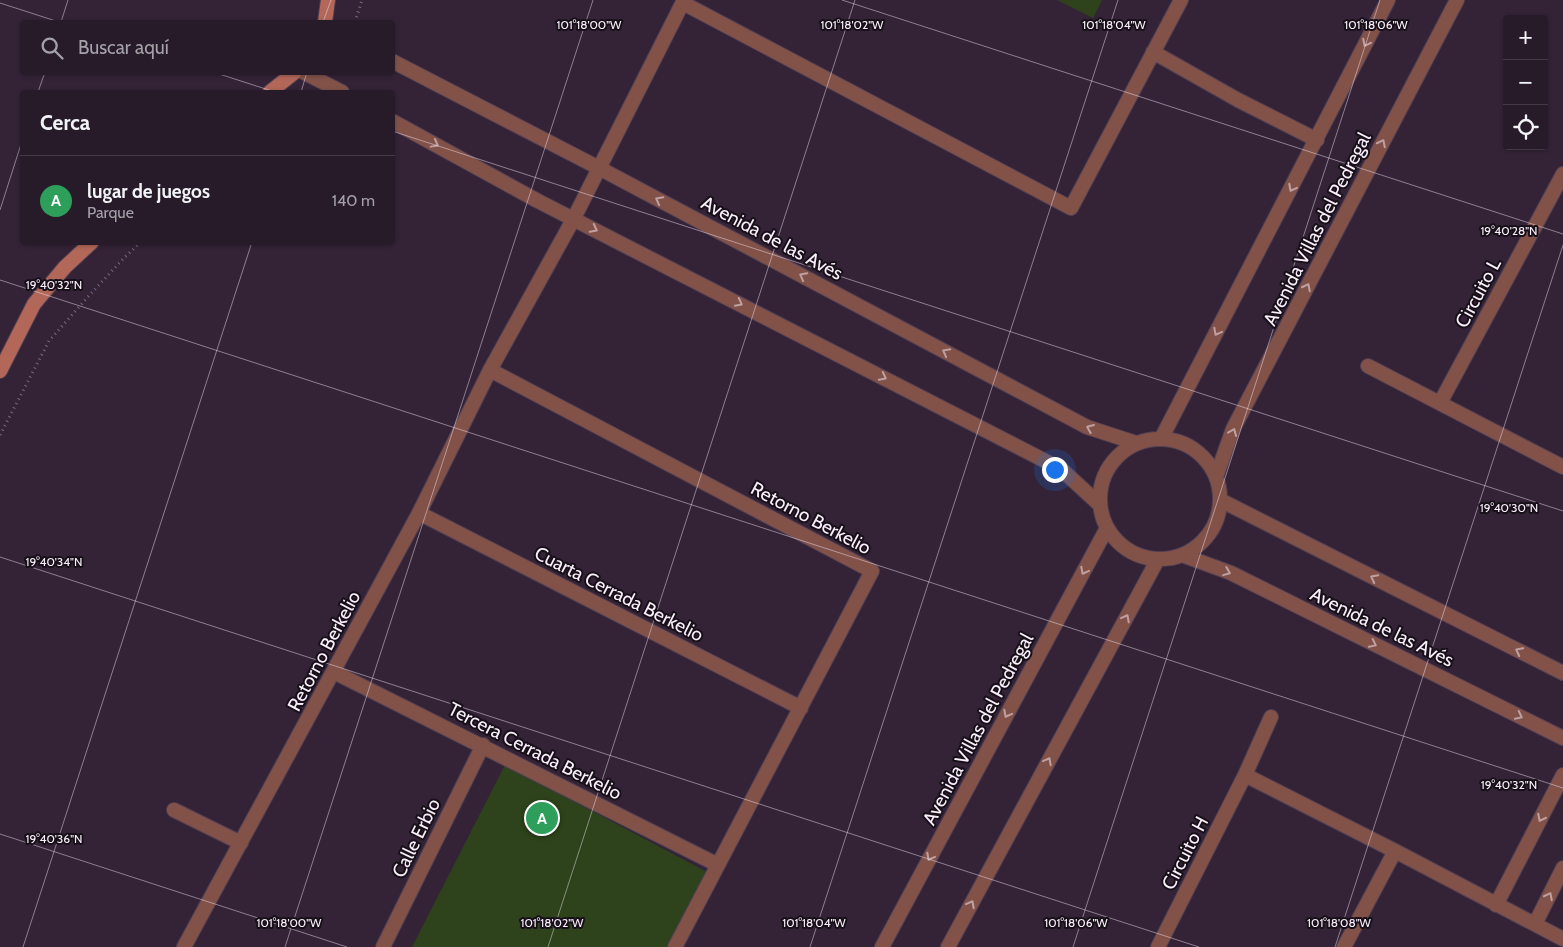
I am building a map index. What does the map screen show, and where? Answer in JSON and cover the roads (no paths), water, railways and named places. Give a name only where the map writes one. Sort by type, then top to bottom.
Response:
[{"type":"main road","points":[[326,20],[328,0]]},
{"type":"main road","points":[[272,90],[291,75]]},
{"type":"main road","points":[[0,371],[34,304],[65,267],[89,245]]},
{"type":"street","points":[[684,1],[1071,208],[1181,0]]},
{"type":"street","points":[[1161,439],[1388,0]]},
{"type":"street","name":"Avenida Villas del Pedregal","points":[[1216,477],[1233,430],[1457,0]]},
{"type":"street","name":"Retorno Berkelio","points":[[184,947],[419,512],[490,370],[574,218],[684,1]]},
{"type":"street","points":[[1153,52],[1238,100],[1317,140]]},
{"type":"street","name":"Avenida de las Avés","points":[[395,63],[600,168],[1087,427],[1136,443]]},
{"type":"street","points":[[309,75],[338,90]]},
{"type":"street","points":[[395,123],[536,200],[1061,469],[1099,504]]},
{"type":"street","name":"Circuito L","points":[[1440,403],[1563,174]]},
{"type":"street","points":[[1368,366],[1563,467]]},
{"type":"street","name":"Retorno Berkelio","points":[[490,370],[872,571],[675,947]]},
{"type":"street","points":[[1161,439],[1183,444],[1203,457],[1216,477],[1220,500],[1215,523],[1202,543],[1182,555],[1158,559],[1137,555],[1120,544],[1107,528],[1099,504],[1102,479],[1116,458],[1136,443],[1161,439]]},
{"type":"street","points":[[1220,500],[1563,672]]},
{"type":"street","name":"Cuarta Cerrada Berkelio","points":[[419,512],[801,708]]},
{"type":"street","name":"Avenida Villas del Pedregal","points":[[882,947],[1107,528]]},
{"type":"street","name":"Avenida de las Avés","points":[[1182,555],[1231,573],[1563,738]]},
{"type":"street","points":[[948,947],[1158,559]]},
{"type":"street","name":"Tercera Cerrada Berkelio","points":[[334,672],[718,865]]},
{"type":"street","name":"Circuito H","points":[[1158,947],[1245,775],[1271,716]]},
{"type":"street","name":"Calle Erbio","points":[[383,947],[483,746]]},
{"type":"street","points":[[1496,905],[1563,774]]},
{"type":"street","points":[[1245,775],[1563,939]]},
{"type":"street","points":[[174,810],[241,843]]},
{"type":"street","points":[[1344,947],[1395,851]]},
{"type":"street","points":[[1535,924],[1563,868]]},
{"type":"place","name":"lugar de juegos","points":[[542,818]]}]
